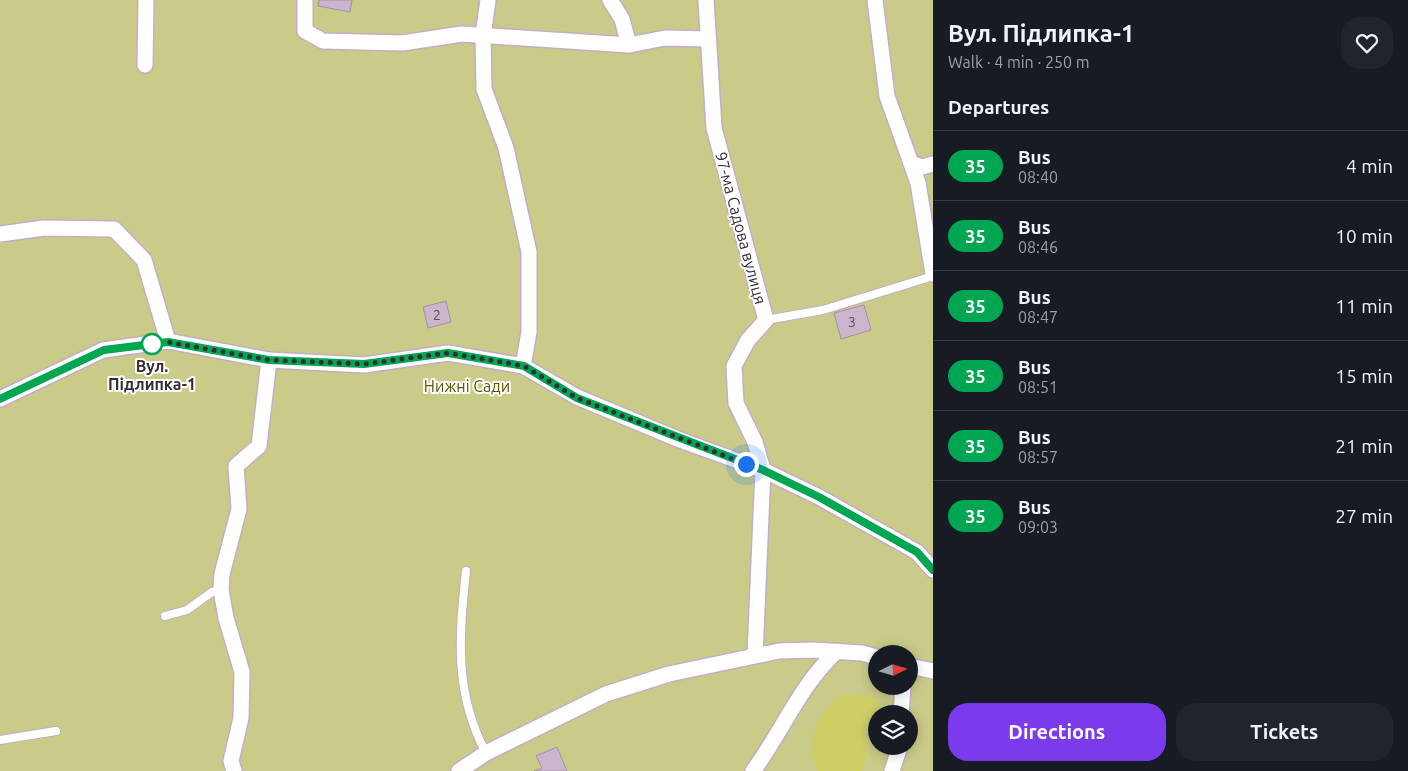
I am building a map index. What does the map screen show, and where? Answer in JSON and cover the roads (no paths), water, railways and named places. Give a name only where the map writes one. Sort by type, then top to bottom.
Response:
[{"type":"street","points":[[145,64],[146,0]]},
{"type":"street","points":[[305,0],[306,31],[323,41],[402,43],[462,34],[629,46],[665,38],[708,39]]},
{"type":"street","points":[[488,0],[483,36],[484,89],[506,148],[529,252],[528,332],[524,366]]},
{"type":"street","points":[[610,0],[622,18],[629,46]]},
{"type":"street","name":"97-ма Садова вулиця","points":[[706,0],[714,128],[766,320],[748,340],[734,366],[736,403],[755,442],[763,470],[755,655]]},
{"type":"street","points":[[875,0],[887,96],[918,183],[933,275]]},
{"type":"street","points":[[911,164],[922,167],[933,164]]},
{"type":"street","points":[[0,234],[44,228],[114,229],[144,260],[168,342]]},
{"type":"street","points":[[0,399],[104,350],[168,342],[269,360],[364,364],[448,353],[524,366],[577,398],[763,470],[819,497],[917,552],[933,570]]},
{"type":"street","points":[[234,771],[231,761],[241,718],[242,672],[221,590],[222,574],[239,509],[236,466],[259,446],[269,360]]},
{"type":"street","points":[[459,771],[486,753],[606,694],[669,674],[755,655],[813,650],[837,651],[868,656]]},
{"type":"street","points":[[752,771],[769,749],[796,702],[819,668],[837,651]]},
{"type":"street","points":[[918,669],[933,671]]},
{"type":"street","points":[[892,771],[897,755]]},
{"type":"lane","points":[[766,320],[822,310],[933,275]]},
{"type":"lane","points":[[466,571],[460,628],[463,692],[473,729],[486,753]]},
{"type":"lane","points":[[165,616],[187,610],[212,592],[221,590]]},
{"type":"lane","points":[[0,740],[56,731]]},
{"type":"place","name":"Вул. Підлипка-1","points":[[152,344]]},
{"type":"park label","name":"Нижні Сади","points":[[467,386]]}]
